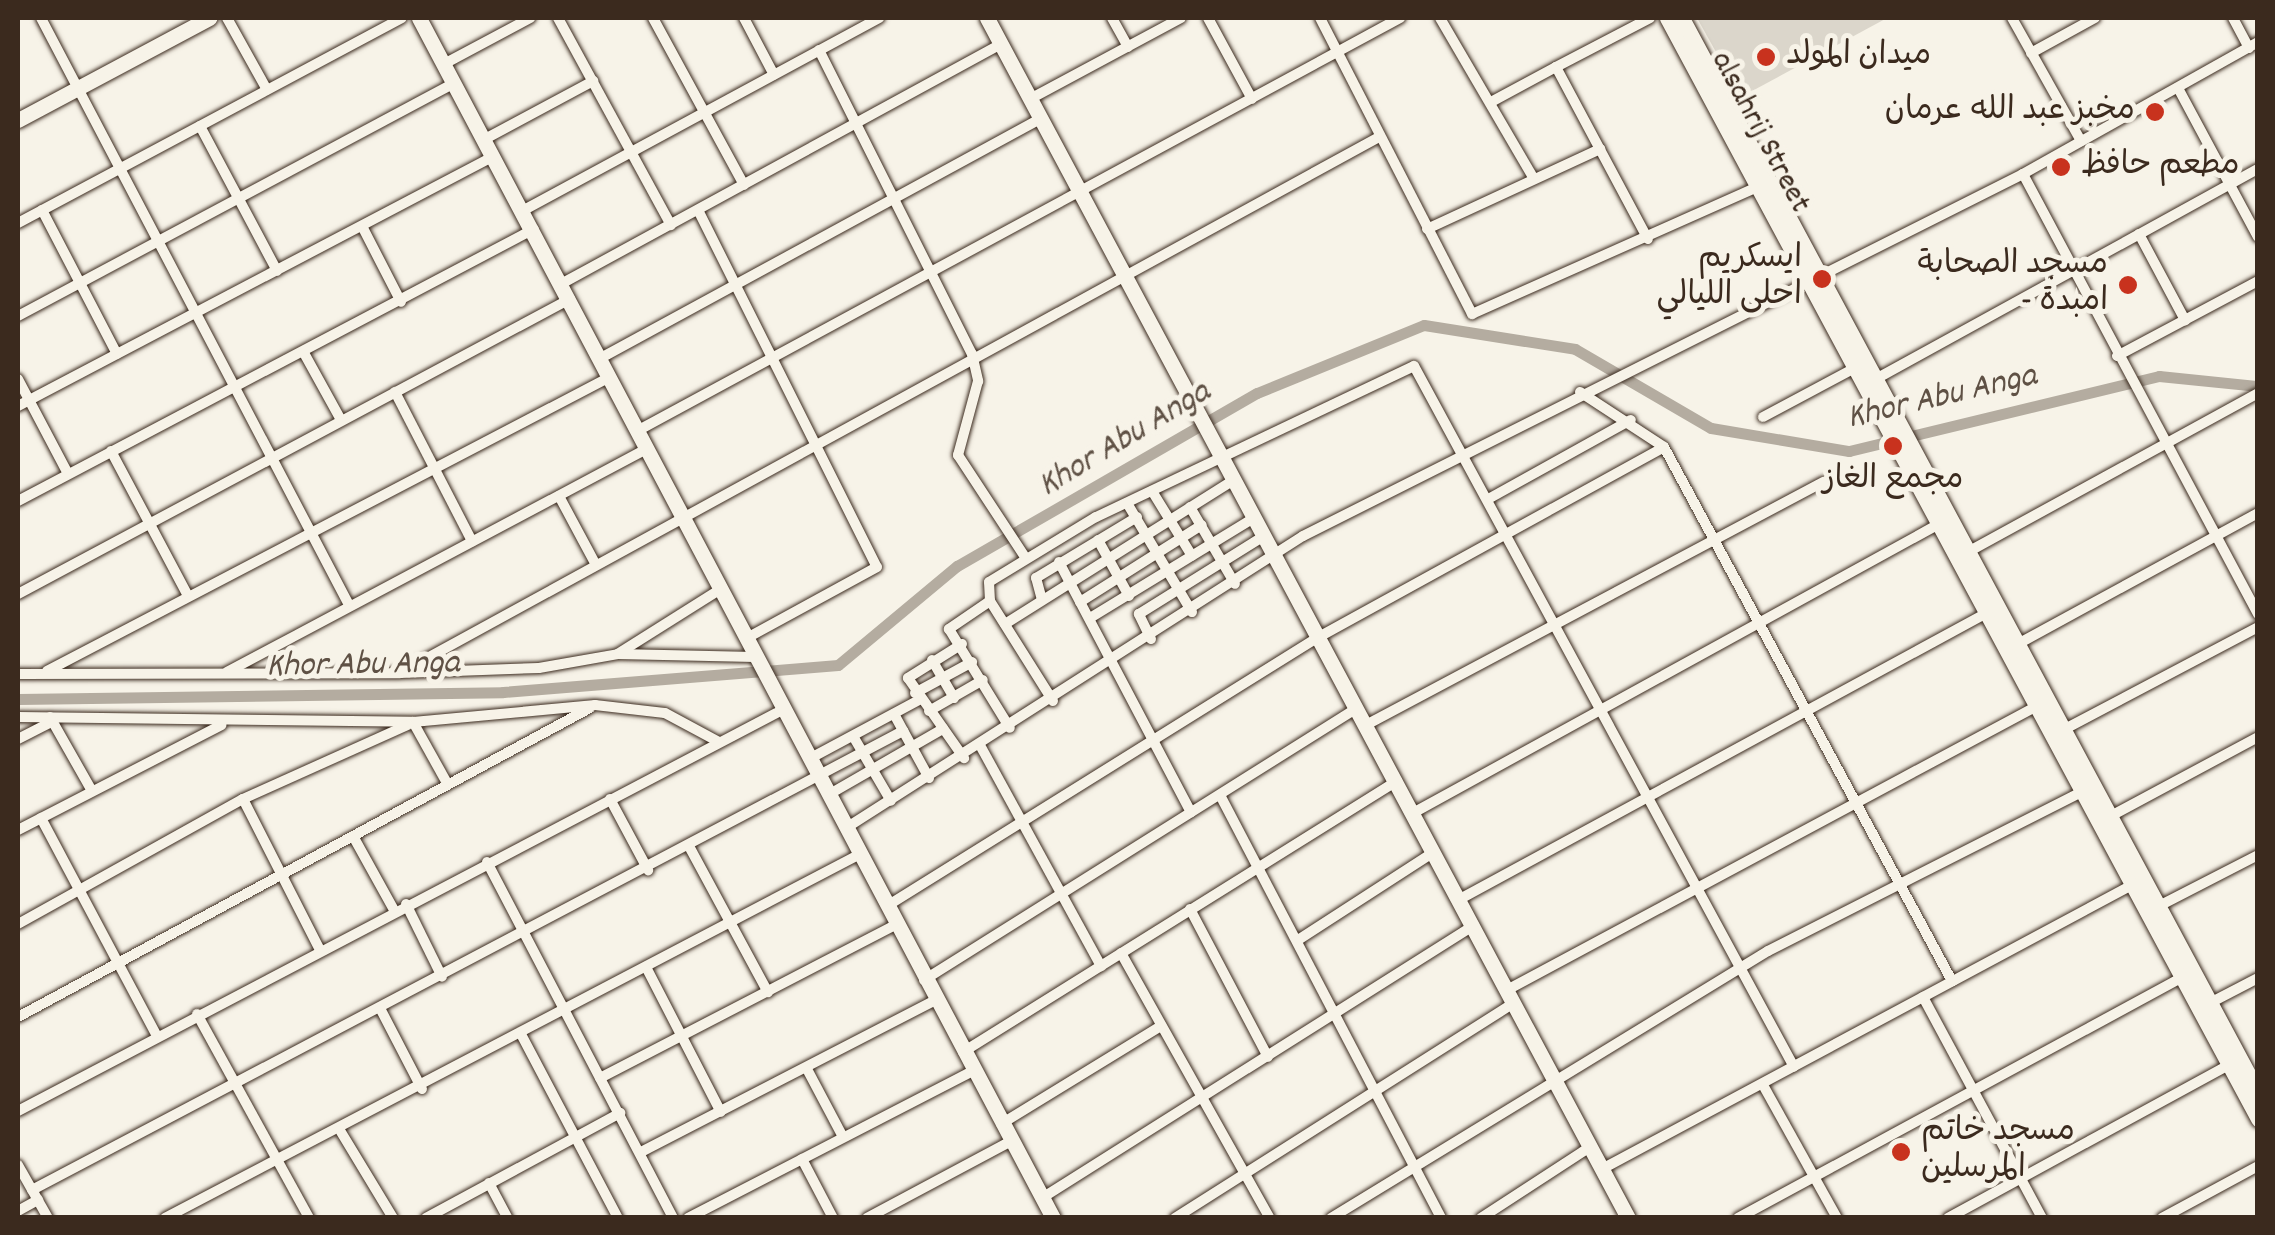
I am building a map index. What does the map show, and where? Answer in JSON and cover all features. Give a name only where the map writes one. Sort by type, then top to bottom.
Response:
[{"type":"street","points":[[41,18],[349,605]]},
{"type":"street","points":[[18,120],[209,18]]},
{"type":"street","points":[[227,18],[267,90]]},
{"type":"street","points":[[18,222],[402,18]]},
{"type":"street","points":[[419,18],[534,228],[598,360],[1049,1216]]},
{"type":"street","points":[[444,64],[530,18]]},
{"type":"street","points":[[558,18],[672,225]]},
{"type":"street","points":[[654,18],[744,185]]},
{"type":"street","points":[[744,18],[774,75]]},
{"type":"street","points":[[524,210],[880,18]]},
{"type":"street","points":[[987,18],[1628,1218]]},
{"type":"street","points":[[1112,18],[1128,47]]},
{"type":"street","points":[[1030,99],[1181,18]]},
{"type":"street","points":[[1208,18],[1252,99]]},
{"type":"street","points":[[1320,18],[1472,314],[1648,239],[1757,187]]},
{"type":"street","points":[[637,431],[1080,196],[1400,18]]},
{"type":"street","points":[[1440,18],[1534,179]]},
{"type":"street","points":[[1491,102],[1650,18]]},
{"type":"street","name":"alsahrij Street","points":[[1667,18],[1757,187],[1874,380],[1894,431]]},
{"type":"street","name":"alsahrij Street","points":[[1682,18],[1814,279],[1853,369],[1894,431]]},
{"type":"street","points":[[2012,18],[2081,142]]},
{"type":"street","points":[[2031,52],[2095,18]]},
{"type":"street","points":[[846,828],[1115,663],[1274,558],[1464,451],[2023,174],[2254,45],[2232,18]]},
{"type":"street","points":[[18,594],[395,392],[698,210],[1001,44]]},
{"type":"street","points":[[818,50],[890,201],[972,354],[978,381],[958,455],[1025,557]]},
{"type":"street","points":[[1556,67],[1648,239]]},
{"type":"street","points":[[485,139],[593,81]]},
{"type":"street","points":[[18,316],[455,83]]},
{"type":"street","points":[[2178,88],[2258,237]]},
{"type":"street","points":[[598,360],[1040,119]]},
{"type":"street","points":[[200,126],[278,272]]},
{"type":"street","points":[[400,672],[814,440],[1379,138]]},
{"type":"street","points":[[1426,228],[1600,149]]},
{"type":"street","points":[[18,406],[494,156]]},
{"type":"street","points":[[1874,380],[2258,170]]},
{"type":"street","points":[[2023,174],[2258,614]]},
{"type":"street","points":[[42,210],[117,354]]},
{"type":"street","points":[[698,210],[877,567],[745,639]]},
{"type":"street","points":[[363,228],[401,302]]},
{"type":"street","points":[[18,501],[401,302],[534,228]]},
{"type":"street","points":[[2139,234],[2185,320]]},
{"type":"street","points":[[2117,356],[2258,281]]},
{"type":"street","points":[[304,352],[341,420]]},
{"type":"street","points":[[1052,701],[990,601],[989,582],[1025,557],[1128,502],[1414,366],[1510,533],[1794,1067]]},
{"type":"street","points":[[1763,417],[1853,369]]},
{"type":"street","points":[[47,671],[187,594],[608,378]]},
{"type":"street","points":[[18,379],[68,474]]},
{"type":"street","points":[[395,392],[472,541]]},
{"type":"street","points":[[1580,392],[1631,420],[1664,447],[1716,536],[1952,981]]},
{"type":"street","points":[[1966,553],[2258,393]]},
{"type":"street","points":[[1490,498],[1631,420]]},
{"type":"street","points":[[1894,431],[1966,553],[2257,1088]]},
{"type":"street","points":[[888,906],[1317,638],[1664,447]]},
{"type":"street","points":[[226,672],[646,449]]},
{"type":"street","points":[[111,451],[187,594]]},
{"type":"street","points":[[1905,452],[1936,525],[2258,1119]]},
{"type":"street","points":[[1005,624],[1232,481]]},
{"type":"street","points":[[1366,726],[1556,621],[1823,482]]},
{"type":"street","points":[[1152,492],[1192,556]]},
{"type":"street","points":[[559,496],[596,565]]},
{"type":"street","points":[[1128,502],[1192,612]]},
{"type":"street","points":[[1190,506],[1234,584]]},
{"type":"street","points":[[2016,645],[2258,514]]},
{"type":"street","points":[[1042,600],[1034,580],[1137,517]]},
{"type":"street","points":[[1090,618],[1252,519]]},
{"type":"street","points":[[1080,602],[1202,525]]},
{"type":"street","points":[[1414,813],[1936,525]]},
{"type":"street","points":[[1075,529],[1084,546]]},
{"type":"street","points":[[1150,639],[1138,617],[1262,537]]},
{"type":"street","points":[[1098,540],[1119,578],[1148,608]]},
{"type":"street","points":[[1059,562],[1191,812]]},
{"type":"street","points":[[1142,563],[1164,598]]},
{"type":"street","points":[[618,654],[719,590]]},
{"type":"street","points":[[990,601],[949,628],[1010,728]]},
{"type":"street","points":[[1460,899],[1652,799],[1986,614]]},
{"type":"street","points":[[2063,730],[2258,627]]},
{"type":"street","points":[[962,644],[909,674],[918,696],[964,758]]},
{"type":"street","points":[[18,674],[539,668],[618,654],[761,670]]},
{"type":"street","points":[[932,660],[954,698]]},
{"type":"street","points":[[809,759],[894,714],[942,678],[972,662]]},
{"type":"street","points":[[929,711],[983,680]]},
{"type":"street","points":[[18,717],[226,723],[413,722],[595,705],[666,713],[720,742]]},
{"type":"street","points":[[18,1016],[595,705]]},
{"type":"street","points":[[1175,1218],[1378,1090],[1511,997],[1700,888],[2035,707]]},
{"type":"street","points":[[924,980],[1357,708]]},
{"type":"street","points":[[18,1110],[782,710]]},
{"type":"street","points":[[894,714],[929,778]]},
{"type":"street","points":[[18,739],[52,719]]},
{"type":"street","points":[[52,719],[92,792]]},
{"type":"street","points":[[413,722],[446,783]]},
{"type":"street","points":[[18,924],[243,799],[413,722]]},
{"type":"street","points":[[18,830],[226,723]]},
{"type":"street","points":[[828,795],[943,729]]},
{"type":"street","points":[[18,1211],[35,1195],[236,1085],[690,848],[903,731]]},
{"type":"street","points":[[853,736],[891,801]]},
{"type":"street","points":[[2109,817],[2258,737]]},
{"type":"street","points":[[980,747],[1101,966]]},
{"type":"street","points":[[963,1052],[1396,781]]},
{"type":"street","points":[[1331,1218],[1554,1076],[1744,973],[1785,942],[1901,890],[2081,792]]},
{"type":"street","points":[[1220,795],[1338,1012],[1441,1218]]},
{"type":"street","points":[[243,799],[320,950]]},
{"type":"street","points":[[610,800],[648,870]]},
{"type":"street","points":[[41,818],[157,1036]]},
{"type":"street","points":[[353,836],[442,977]]},
{"type":"street","points":[[690,848],[768,992]]},
{"type":"street","points":[[1298,940],[1434,852]]},
{"type":"street","points":[[165,1218],[340,1132],[860,854]]},
{"type":"street","points":[[2157,907],[2258,855]]},
{"type":"street","points":[[487,862],[673,1218]]},
{"type":"street","points":[[1602,1170],[2132,885]]},
{"type":"street","points":[[1190,908],[1268,1057]]},
{"type":"street","points":[[600,1078],[897,924]]},
{"type":"street","points":[[1042,1198],[1473,926]]},
{"type":"street","points":[[1122,953],[1161,1026],[1207,1097],[1270,1218]]},
{"type":"street","points":[[646,967],[720,1112]]},
{"type":"street","points":[[1738,1218],[2181,978]]},
{"type":"street","points":[[2210,1003],[2258,978]]},
{"type":"street","points":[[1923,997],[2042,1218]]},
{"type":"street","points":[[641,1152],[936,1000]]},
{"type":"street","points":[[380,1010],[422,1089]]},
{"type":"street","points":[[198,1014],[308,1218]]},
{"type":"street","points":[[1001,1124],[1161,1026]]},
{"type":"street","points":[[522,1036],[618,1218]]},
{"type":"street","points":[[1948,1218],[2229,1065]]},
{"type":"street","points":[[806,1069],[844,1137]]},
{"type":"street","points":[[688,1218],[972,1070]]},
{"type":"street","points":[[1764,1084],[1837,1218]]},
{"type":"street","points":[[426,1218],[620,1113]]},
{"type":"street","points":[[340,1132],[393,1218]]},
{"type":"street","points":[[866,1218],[1010,1140]]},
{"type":"street","points":[[1481,1218],[1590,1147]]},
{"type":"street","points":[[802,1159],[832,1218]]},
{"type":"street","points":[[18,1165],[48,1218]]},
{"type":"street","points":[[2162,1218],[2258,1166]]},
{"type":"street","points":[[489,1183],[508,1218]]},
{"type":"shaded area","name":"ميدان المولد","points":[[1697,18],[1887,18],[1741,97]]},
{"type":"waterway","name":"Khor Abu Anga","points":[[18,699],[503,692],[838,665],[957,566],[1257,393],[1424,325],[1575,349],[1711,428],[1849,451],[2159,376],[2258,386]]},
{"type":"place","name":"ميدان المولد","points":[[1766,57]]},
{"type":"place","name":"مخبز عبد الله عرمان","points":[[2155,112]]},
{"type":"place","name":"مطعم حافظ","points":[[2061,167]]},
{"type":"place","name":"ايسكريم احلى الليالي","points":[[1822,279]]},
{"type":"place","name":"مسجد الصحابة - امبدة","points":[[2128,285]]},
{"type":"place","name":"مجمع الغاز","points":[[1893,446]]},
{"type":"place","name":"مسجد خاتم المرسلين","points":[[1901,1152]]}]
